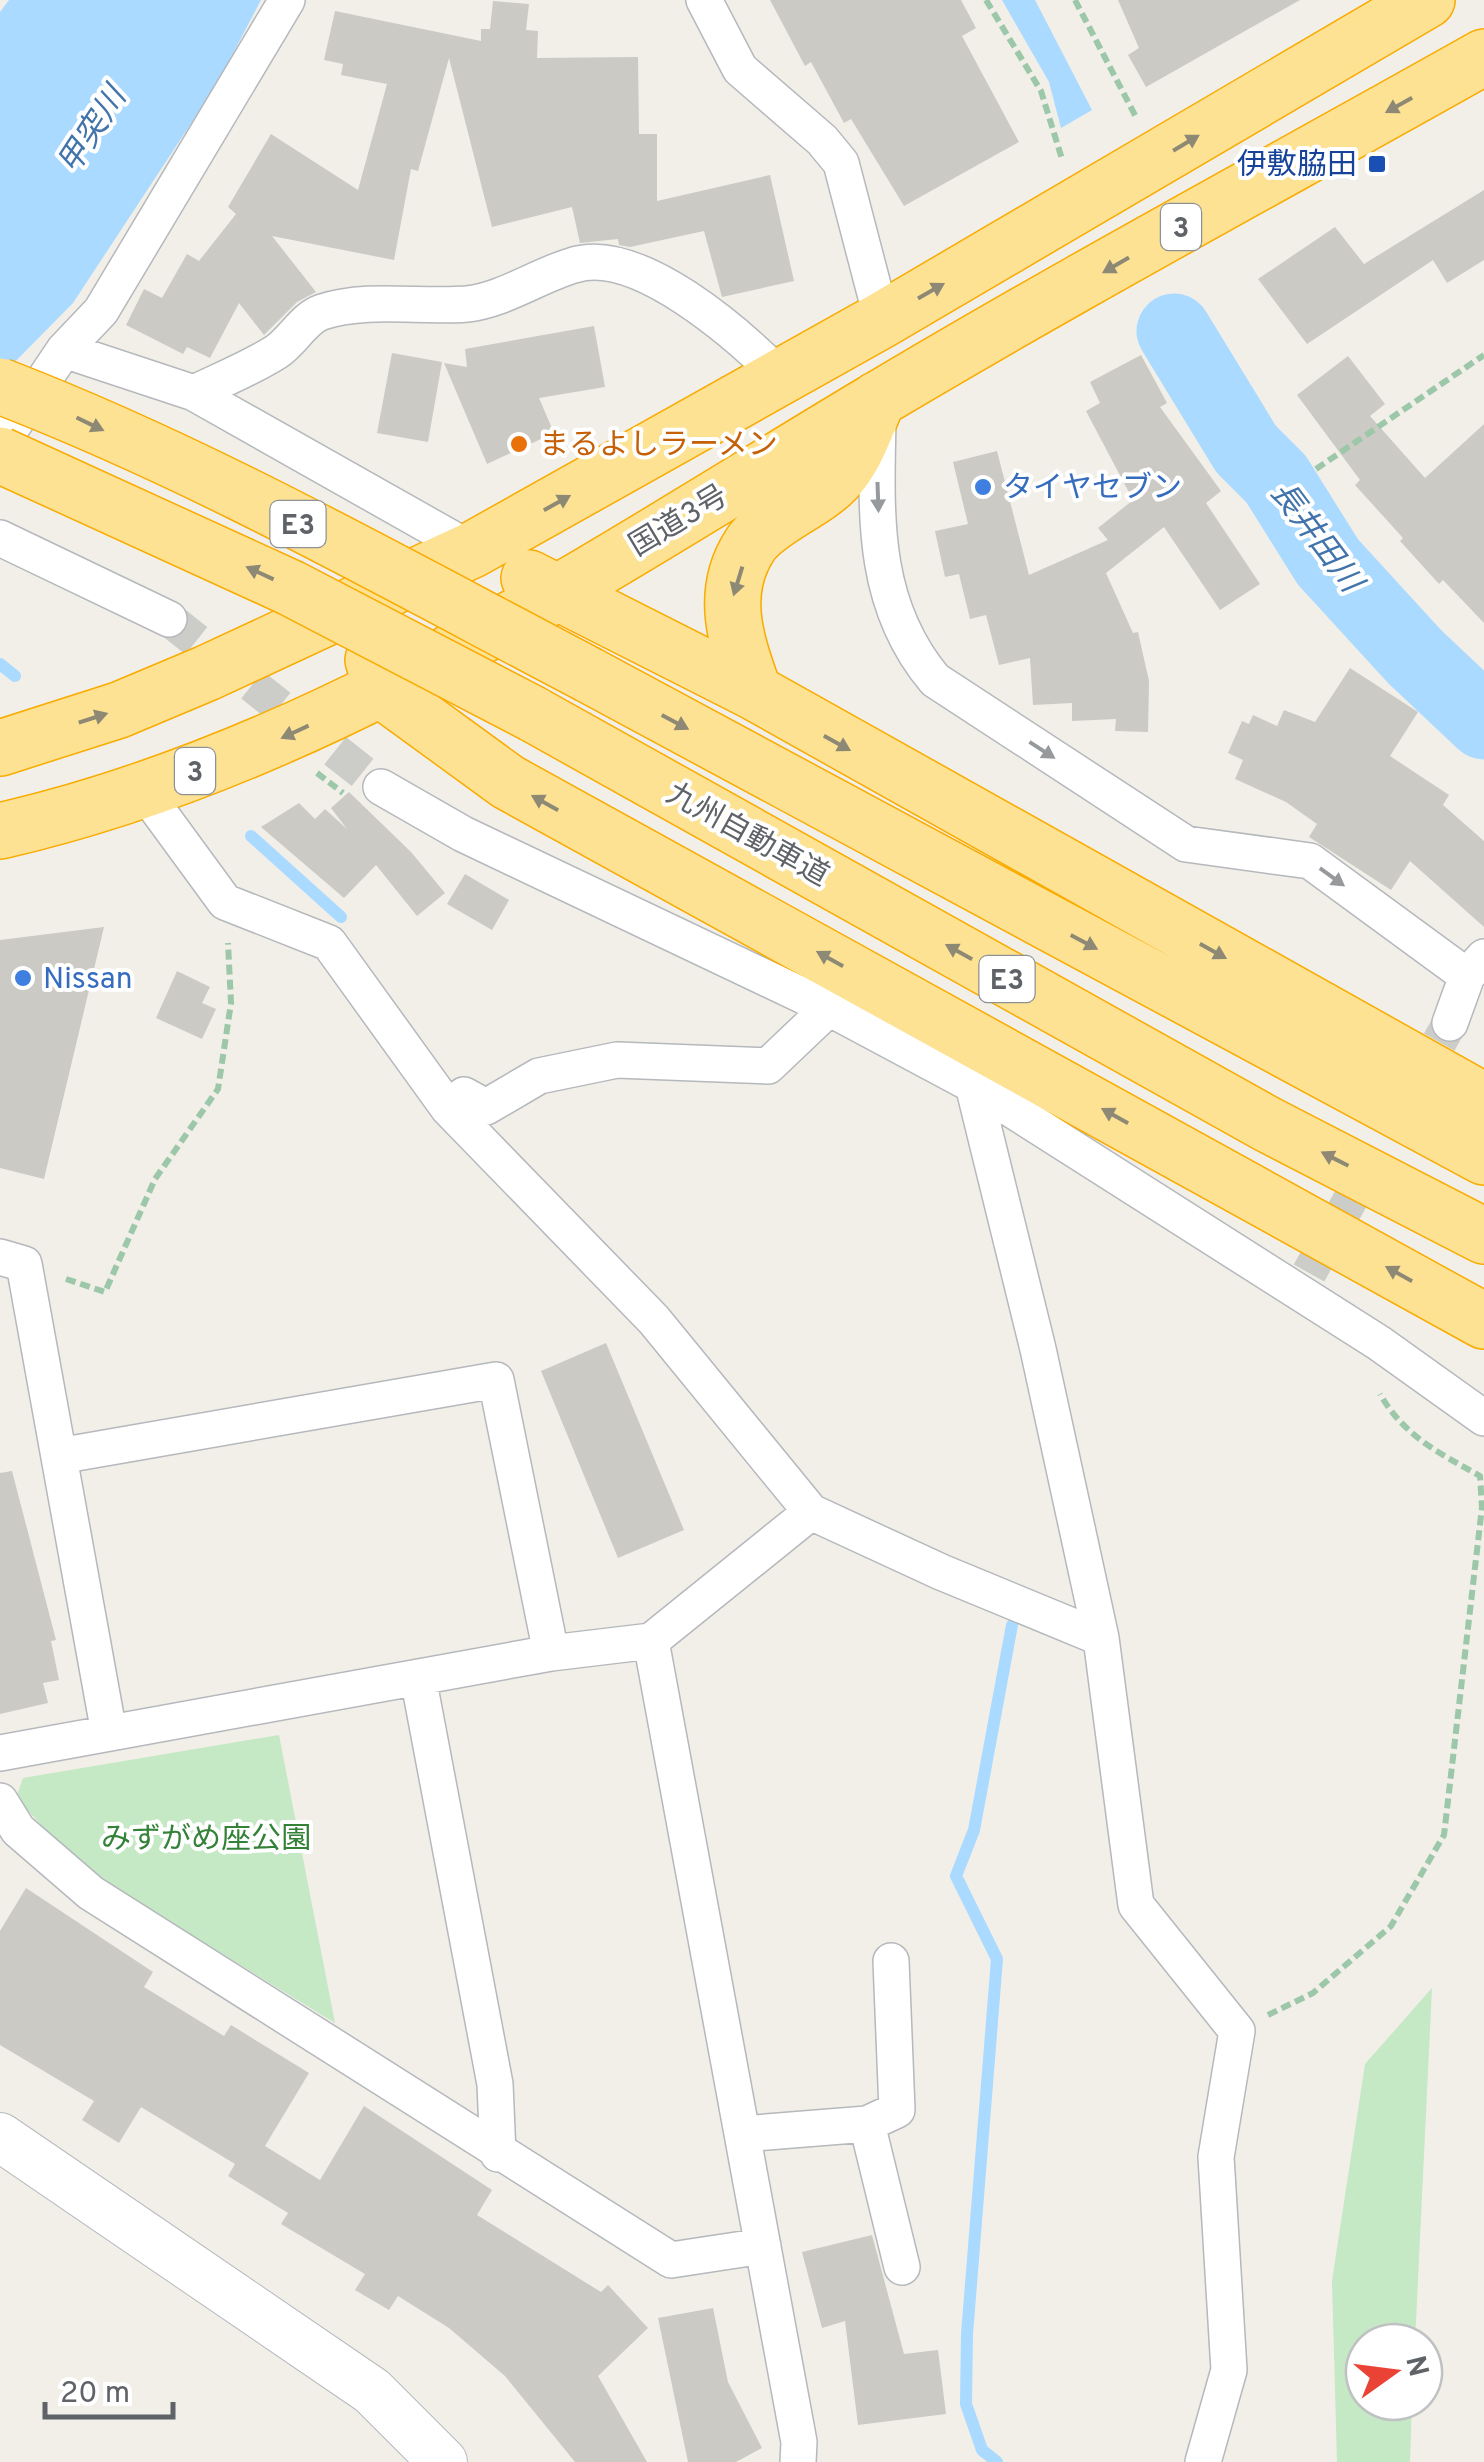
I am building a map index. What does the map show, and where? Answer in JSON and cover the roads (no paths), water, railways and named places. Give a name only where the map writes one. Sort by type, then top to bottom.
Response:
[{"type":"highway","name":"3","points":[[0,748],[118,710],[472,550],[882,320],[1427,0]]},
{"type":"highway","name":"国道3号","points":[[0,831],[143,790],[274,742],[384,691],[878,399],[1484,58]]},
{"type":"highway","name":"E3","points":[[0,386],[311,530],[1484,1157]]},
{"type":"highway","points":[[754,692],[733,632],[730,607],[750,544],[834,482],[848,464],[878,399]]},
{"type":"highway","name":"九州自動車道","points":[[0,455],[291,588],[533,714],[1267,1124],[1484,1236]]},
{"type":"highway","points":[[472,550],[754,692],[1484,1102]]},
{"type":"highway","points":[[363,600],[370,650],[384,691],[508,782],[1484,1321]]},
{"type":"street","points":[[0,445],[64,350],[101,311],[287,0]]},
{"type":"street","points":[[704,0],[740,69],[822,140],[840,163],[882,320]]},
{"type":"street","points":[[194,393],[278,352],[319,313],[402,302],[468,304],[545,279],[572,265],[603,260],[672,290],[720,322],[781,377]]},
{"type":"street","points":[[64,350],[194,393],[472,550]]},
{"type":"street","points":[[878,399],[881,558],[894,617],[912,652],[936,680],[1186,844],[1310,860],[1476,967],[1450,1024]]},
{"type":"street","points":[[0,538],[169,620]]},
{"type":"street","points":[[381,788],[463,834],[829,1008],[973,1085],[1302,1283],[1379,1344],[1484,1418]]},
{"type":"street","points":[[143,790],[225,902],[329,943],[448,1108],[654,1320],[811,1512],[940,1572],[1101,1638]]},
{"type":"street","points":[[448,1108],[464,1095],[486,1107],[540,1076],[617,1060],[768,1066],[829,1008]]},
{"type":"street","points":[[973,1085],[1038,1348],[1101,1638],[1136,1905],[1237,2031],[1216,2157],[1228,2370],[1203,2462]]},
{"type":"street","points":[[12,1261],[58,1456],[110,1733]]},
{"type":"street","points":[[58,1456],[496,1380],[551,1653]]},
{"type":"street","points":[[0,1753],[551,1653],[651,1641],[811,1512]]},
{"type":"street","points":[[651,1641],[799,2442],[798,2462]]},
{"type":"street","points":[[418,1677],[495,2084],[498,2154]]},
{"type":"street","points":[[0,1802],[18,1830],[90,1893],[671,2260],[763,2246]]},
{"type":"street","points":[[742,2134],[867,2124],[897,2110],[891,1961]]},
{"type":"street","points":[[867,2124],[902,2267]]},
{"type":"street","points":[[0,2137],[372,2391],[443,2462]]},
{"type":"water","name":"甲突川","points":[[9,0],[261,0],[217,84],[73,303],[0,377],[0,12]]},
{"type":"water","points":[[1002,0],[1035,0],[1092,110],[1061,128],[1049,82]]},
{"type":"waterway","name":"長井田川","points":[[1174,331],[1246,449],[1276,479],[1328,562],[1415,657],[1484,722]]},
{"type":"waterway","points":[[0,664],[15,676]]},
{"type":"waterway","points":[[251,836],[341,917]]},
{"type":"waterway","points":[[997,2462],[982,2450],[966,2404],[967,2334],[997,1959],[956,1876],[974,1830],[1012,1625]]},
{"type":"tunnel","points":[[169,619],[381,787]]},
{"type":"tunnel","points":[[1309,1273],[1450,1023]]},
{"type":"place","name":"伊敷脇田","points":[[1377,164]]},
{"type":"place","name":"まるよしラーメン","points":[[519,444]]},
{"type":"place","name":"タイヤセブン","points":[[983,487]]},
{"type":"place","name":"Nissan","points":[[23,978]]},
{"type":"park label","name":"みずがめ座公園","points":[[206,1838]]}]
